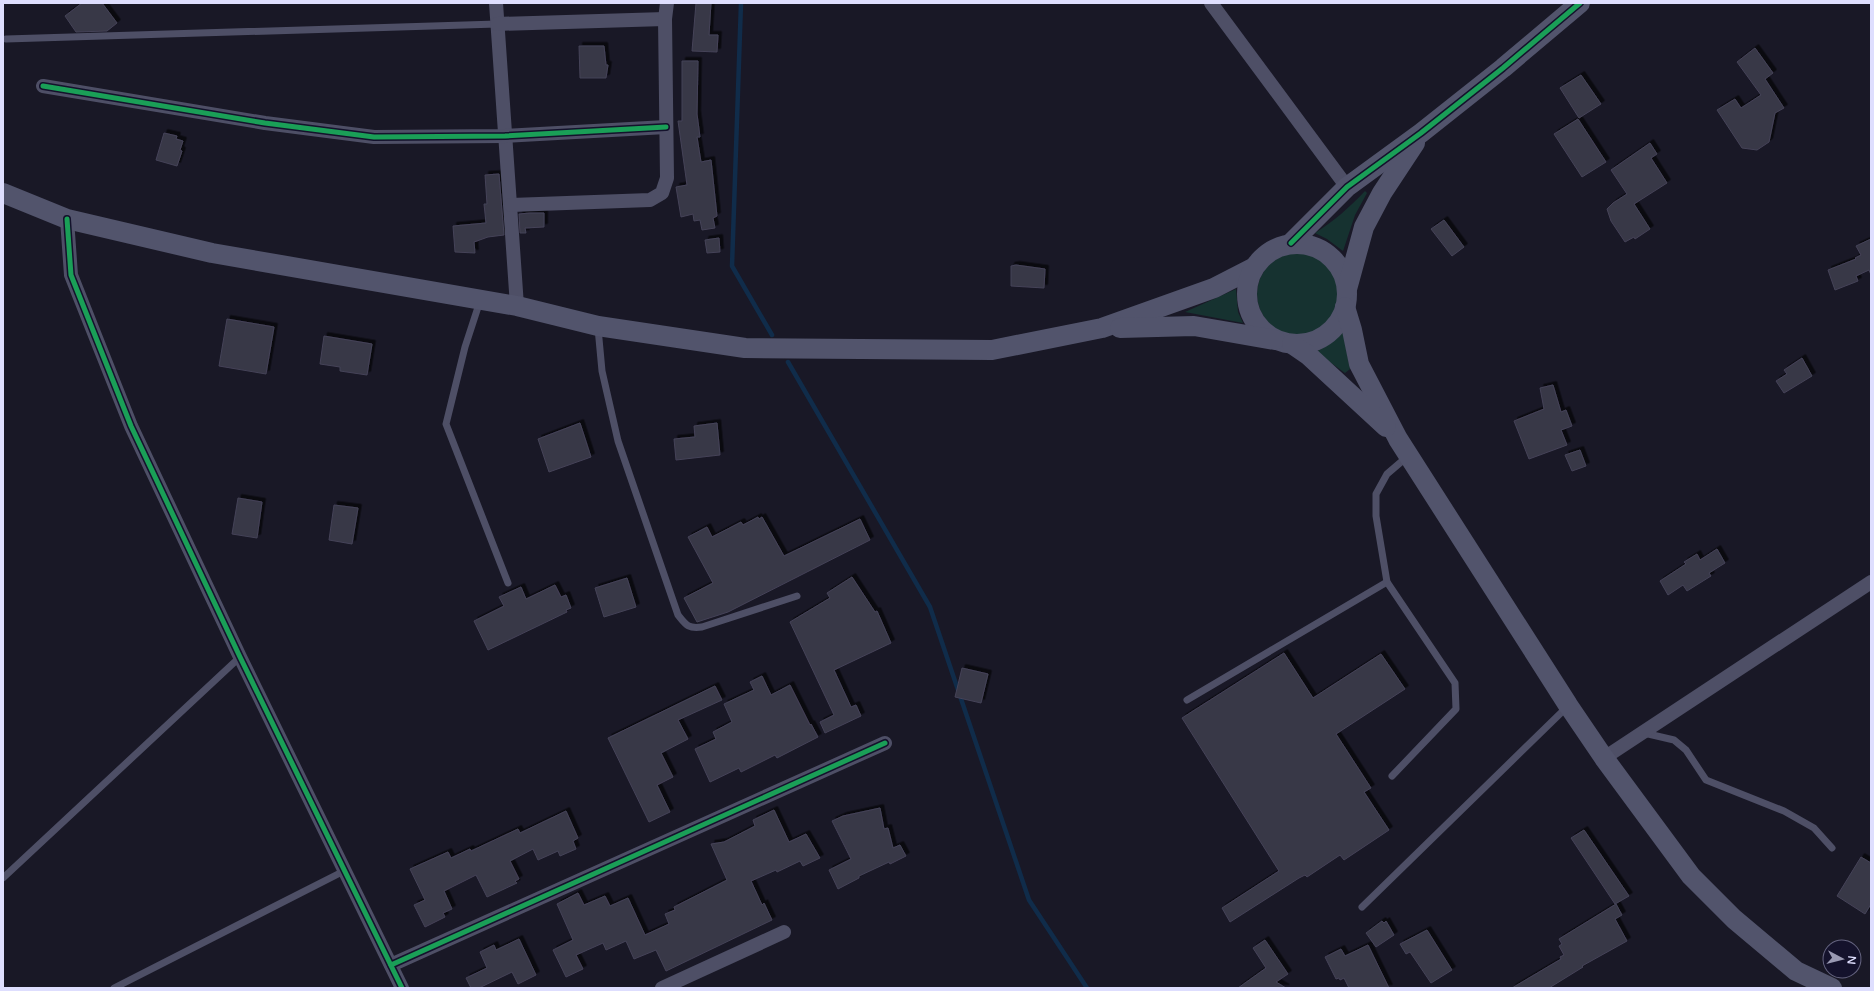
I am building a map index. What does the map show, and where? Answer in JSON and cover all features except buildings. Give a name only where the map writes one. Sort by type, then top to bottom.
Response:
[{"type":"main road","points":[[1292,244],[1347,187],[1421,133],[1503,68],[1580,3]]},
{"type":"main road","points":[[1102,328],[1194,326],[1284,342],[1310,343],[1326,335],[1338,323],[1364,227],[1382,193],[1421,133]]},
{"type":"main road","points":[[1347,187],[1362,185],[1368,187],[1372,192],[1376,205]]},
{"type":"main road","points":[[3,194],[67,219],[212,253],[480,301],[517,306],[598,326],[745,348],[992,350],[1102,328],[1214,288],[1253,268]]},
{"type":"main road","points":[[1404,447],[1332,376],[1308,355],[1262,330],[1252,317],[1247,301],[1247,284],[1253,268],[1263,256],[1276,247],[1292,244],[1308,244],[1322,250],[1334,260],[1343,274],[1352,330],[1360,364],[1404,447],[1568,705],[1604,758],[1691,876],[1734,919],[1796,971],[1832,988]]},
{"type":"street","points":[[496,3],[517,306]]},
{"type":"street","points":[[511,205],[650,200],[662,193],[667,178],[665,19],[667,3]]},
{"type":"street","points":[[1211,3],[1347,187]]},
{"type":"street","points":[[497,24],[665,19]]},
{"type":"street","points":[[43,86],[266,123],[374,137],[505,136],[666,127]]},
{"type":"street","points":[[67,219],[71,275],[128,419],[240,657],[402,988]]},
{"type":"street","points":[[1604,758],[1871,582]]},
{"type":"street","points":[[390,965],[884,743]]},
{"type":"street","points":[[662,988],[784,932]]},
{"type":"lane","points":[[6,39],[497,24]]},
{"type":"lane","points":[[480,301],[465,347],[446,424],[508,583]]},
{"type":"lane","points":[[598,326],[602,371],[618,441],[678,615],[685,624],[692,629],[702,628],[798,596]]},
{"type":"lane","points":[[1392,776],[1456,709],[1455,683],[1388,582],[1376,516],[1376,494],[1404,447]]},
{"type":"lane","points":[[1187,700],[1388,582]]},
{"type":"lane","points":[[3,878],[240,657]]},
{"type":"lane","points":[[1362,907],[1568,705]]},
{"type":"lane","points":[[1643,732],[1674,740],[1686,750],[1706,780],[1784,811],[1814,828],[1832,848]]},
{"type":"lane","points":[[114,988],[344,871]]},
{"type":"green space","points":[[1365,191],[1367,193],[1355,215],[1343,251],[1327,239],[1315,233],[1341,214]]},
{"type":"green space","points":[[1290,253],[1306,253],[1321,260],[1332,271],[1339,286],[1339,302],[1336,310],[1327,323],[1314,332],[1306,335],[1290,335],[1275,328],[1264,317],[1257,302],[1257,286],[1264,271],[1275,260]]},
{"type":"green space","points":[[1236,289],[1238,312],[1243,323],[1185,312]]},
{"type":"green space","points":[[1343,332],[1350,369],[1345,373],[1316,352],[1331,343]]},
{"type":"waterway","points":[[741,3],[732,266],[772,335]]},
{"type":"waterway","points":[[788,362],[930,607],[1029,900],[1087,988]]},
{"type":"cycle path","points":[[1291,243],[1347,187],[1421,133],[1503,68],[1580,3]]},
{"type":"cycle path","points":[[43,86],[265,123],[374,137],[505,136],[666,127]]},
{"type":"cycle path","points":[[67,219],[71,275],[131,426],[240,657],[402,988]]},
{"type":"cycle path","points":[[391,965],[885,743]]}]
